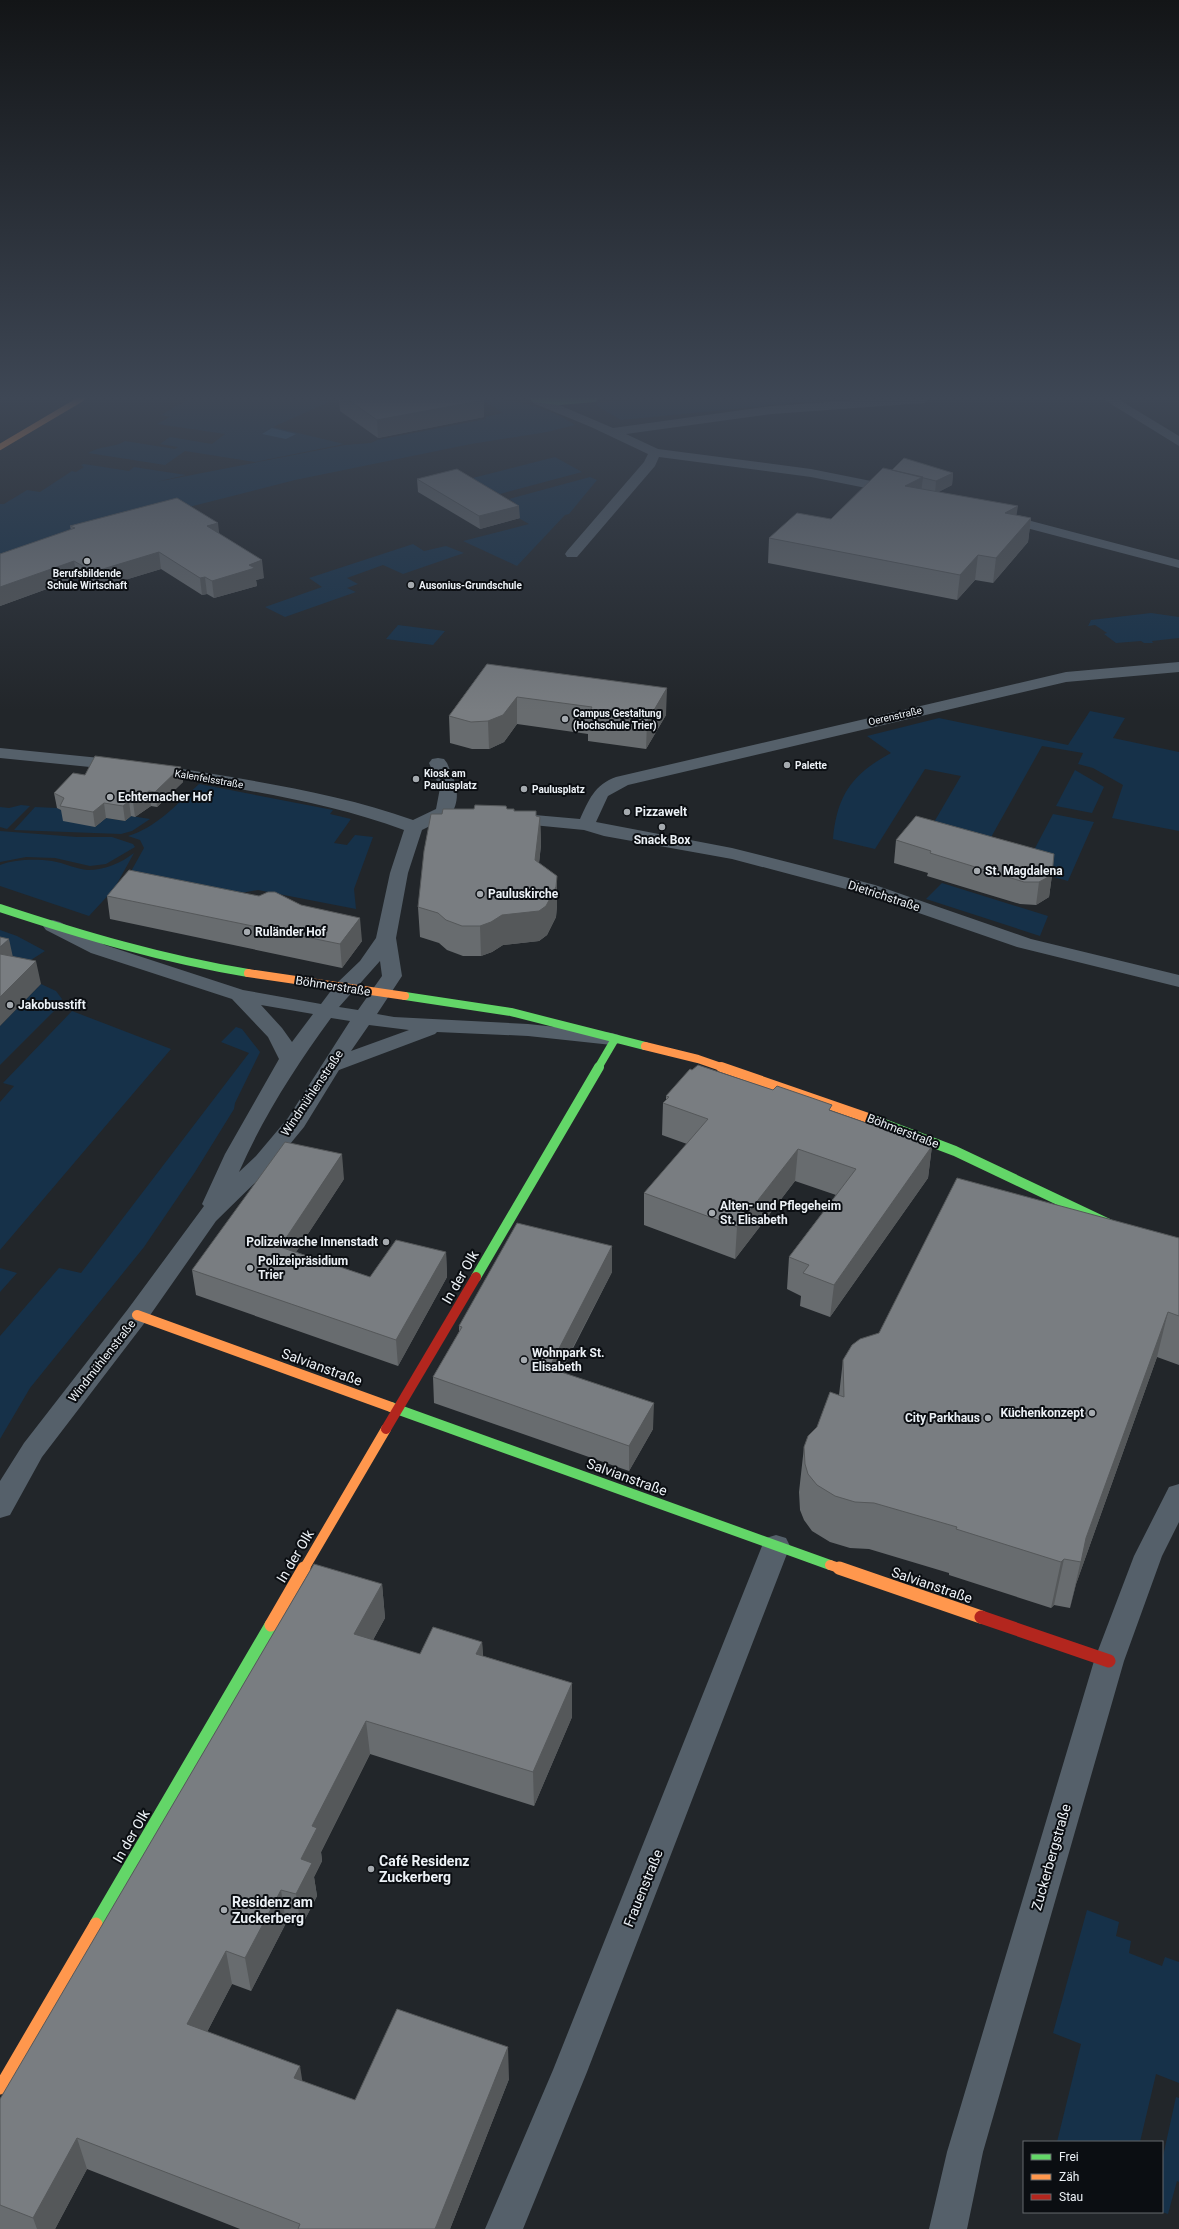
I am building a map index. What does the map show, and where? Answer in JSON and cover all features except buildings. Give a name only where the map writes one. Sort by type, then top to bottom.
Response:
[{"type":"street","points":[[572,554],[616,503]]},
{"type":"street","points":[[990,515],[1179,564]]},
{"type":"street","name":"Oerenstraße","points":[[586,825],[600,792],[606,786],[614,783],[925,708],[1066,677],[1179,667]]},
{"type":"street","name":"Kalenfelsstraße","points":[[0,753],[150,769],[274,790],[368,810],[414,827]]},
{"type":"street","points":[[438,763],[449,788],[444,812]]},
{"type":"street","points":[[386,938],[399,873],[414,827],[444,812],[464,814]]},
{"type":"street","points":[[493,816],[586,825]]},
{"type":"street","name":"Dietrichstraße","points":[[586,825],[604,831],[732,854],[800,871],[868,889],[1024,943],[1179,981]]},
{"type":"street","name":"Böhmerstraße","points":[[0,908],[53,926],[177,960],[343,988],[511,1012],[698,1059],[890,1125],[955,1151],[1032,1189],[1115,1227]]},
{"type":"street","name":"Böhmerstraße","points":[[53,926],[98,949],[239,995],[324,1012],[394,1023],[528,1030],[615,1039]]},
{"type":"street","name":"Windmühlenstraße","points":[[208,1216],[236,1154],[290,1059],[343,988],[363,969],[386,938]]},
{"type":"street","name":"Windmühlenstraße","points":[[0,1508],[14,1480],[32,1450],[137,1315],[208,1216],[264,1161],[292,1127],[392,976],[386,938]]},
{"type":"street","points":[[239,995],[275,1032],[285,1046],[290,1059]]},
{"type":"street","name":"Böhmerstraße","points":[[331,1066],[391,1042],[439,1026]]},
{"type":"street","name":"In der Olk","points":[[0,2088],[615,1039]]},
{"type":"street","name":"Salvianstraße","points":[[137,1315],[776,1546],[1109,1661]]},
{"type":"street","name":"Zuckerbergstraße","points":[[948,2229],[965,2152],[1109,1661],[1148,1556],[1179,1494]]},
{"type":"street","name":"Frauenstraße","points":[[504,2229],[570,2072],[776,1546]]},
{"type":"shaded area","points":[[205,503],[126,523],[0,562],[0,504]]},
{"type":"shaded area","points":[[515,503],[578,503],[517,566],[463,541],[529,524],[501,508]]},
{"type":"shaded area","points":[[413,544],[424,551],[446,546],[464,553],[403,574],[383,565],[347,578],[358,584],[347,588],[356,592],[285,617],[265,607],[322,587],[309,578]]},
{"type":"shaded area","points":[[1151,613],[1179,617],[1179,638],[1152,641],[1153,643],[1144,643],[1141,641],[1116,643],[1104,634],[1107,633],[1095,625],[1088,626],[1091,620]]},
{"type":"shaded area","points":[[398,625],[445,631],[433,645],[386,639]]},
{"type":"shaded area","points":[[1090,711],[1125,718],[1113,738],[1179,752],[1179,831],[1112,818],[1123,785],[1093,768],[1078,764],[1083,753],[1042,746],[980,857],[923,841],[961,776],[925,769],[875,849],[833,839],[838,810],[849,787],[866,769],[891,753],[867,736],[939,718],[1068,745]]},
{"type":"shaded area","points":[[1075,770],[1104,787],[1092,813],[1056,806]]},
{"type":"shaded area","points":[[199,784],[333,810],[330,814],[351,819],[334,843],[347,845],[355,835],[373,837],[354,889],[356,909],[258,890],[230,895],[129,875],[144,848],[140,840],[128,836],[157,821],[175,807]]},
{"type":"shaded area","points":[[21,805],[30,806],[7,829],[0,827],[0,807],[9,808]]},
{"type":"shaded area","points":[[35,807],[57,808],[95,827],[106,818],[125,821],[131,816],[150,819],[132,831],[121,834],[14,830]]},
{"type":"shaded area","points":[[1053,814],[1094,822],[1068,881],[1024,869]]},
{"type":"shaded area","points":[[0,831],[77,837],[112,837],[133,844],[135,847],[106,864],[90,866],[55,858],[26,857],[0,862]]},
{"type":"shaded area","points":[[134,853],[114,889],[89,916],[0,886],[0,865],[6,863],[26,860],[46,860],[88,870],[94,870],[101,869],[124,860]]},
{"type":"shaded area","points":[[942,883],[1048,916],[1040,936],[926,899]]},
{"type":"shaded area","points":[[0,930],[17,936],[45,951],[23,965],[0,959]]},
{"type":"shaded area","points":[[41,984],[56,991],[62,999],[58,1007],[0,1065],[0,1026]]},
{"type":"shaded area","points":[[72,1011],[171,1049],[0,1250],[0,1102],[14,1086],[3,1083]]},
{"type":"shaded area","points":[[236,1027],[242,1029],[260,1052],[235,1103],[234,1109],[195,1172],[144,1247],[30,1388],[0,1439],[0,1336],[59,1268],[81,1273],[249,1053],[221,1042]]},
{"type":"shaded area","points":[[0,1268],[17,1273],[0,1292]]},
{"type":"shaded area","points":[[1087,1910],[1119,1922],[1116,1936],[1131,1941],[1129,1953],[1162,1966],[1165,1957],[1179,1962],[1179,2083],[1156,2074],[1140,2141],[1057,2141],[1081,2044],[1053,2033]]},
{"type":"shaded area","points":[[1176,2097],[1179,2098],[1179,2182],[1177,2181],[1168,2214],[1163,2212],[1163,2156]]},
{"type":"traffic: fast","points":[[0,908],[122,946],[185,962],[248,973]]},
{"type":"traffic: fast","points":[[405,996],[511,1012],[645,1046]]},
{"type":"traffic: fast","points":[[476,1277],[615,1039]]},
{"type":"traffic: fast","points":[[871,1119],[955,1151],[1109,1224]]},
{"type":"traffic: fast","points":[[391,1407],[830,1565]]},
{"type":"traffic: fast","points":[[96,1924],[271,1625]]},
{"type":"traffic: slow","points":[[248,973],[405,996]]},
{"type":"traffic: slow","points":[[645,1046],[698,1059],[871,1119]]},
{"type":"traffic: slow","points":[[137,1315],[391,1407]]},
{"type":"traffic: slow","points":[[271,1625],[386,1429]]},
{"type":"traffic: slow","points":[[830,1565],[981,1617]]},
{"type":"traffic: slow","points":[[0,2088],[96,1924]]},
{"type":"traffic: jam","points":[[386,1429],[476,1277]]},
{"type":"traffic: jam","points":[[981,1617],[1109,1661]]},
{"type":"place","name":"Berufsbildende Schule Wirtschaft","points":[[87,561]]},
{"type":"place","name":"Ausonius-Grundschule","points":[[411,585]]},
{"type":"place","name":"Campus Gestaltung (Hochschule Trier)","points":[[565,719]]},
{"type":"place","name":"Palette","points":[[787,765]]},
{"type":"place","name":"Kiosk am Paulusplatz","points":[[416,779]]},
{"type":"place","name":"Paulusplatz","points":[[524,789]]},
{"type":"place","name":"Echternacher Hof","points":[[110,797]]},
{"type":"place","name":"Pizzawelt","points":[[627,812]]},
{"type":"place","name":"Snack Box","points":[[662,827]]},
{"type":"place","name":"St. Magdalena","points":[[977,871]]},
{"type":"place","name":"Pauluskirche","points":[[480,894]]},
{"type":"place","name":"Ruländer Hof","points":[[247,932]]},
{"type":"place","name":"Jakobusstift","points":[[10,1005]]},
{"type":"place","name":"Alten- und Pflegeheim St. Elisabeth","points":[[712,1213]]},
{"type":"place","name":"Polizeiwache Innenstadt","points":[[386,1242]]},
{"type":"place","name":"Polizeipräsidium Trier","points":[[250,1268]]},
{"type":"place","name":"Wohnpark St. Elisabeth","points":[[524,1360]]},
{"type":"place","name":"Küchenkonzept","points":[[1092,1413]]},
{"type":"place","name":"City Parkhaus","points":[[988,1418]]},
{"type":"place","name":"Café Residenz Zuckerberg","points":[[371,1869]]},
{"type":"place","name":"Residenz am Zuckerberg","points":[[224,1910]]}]
